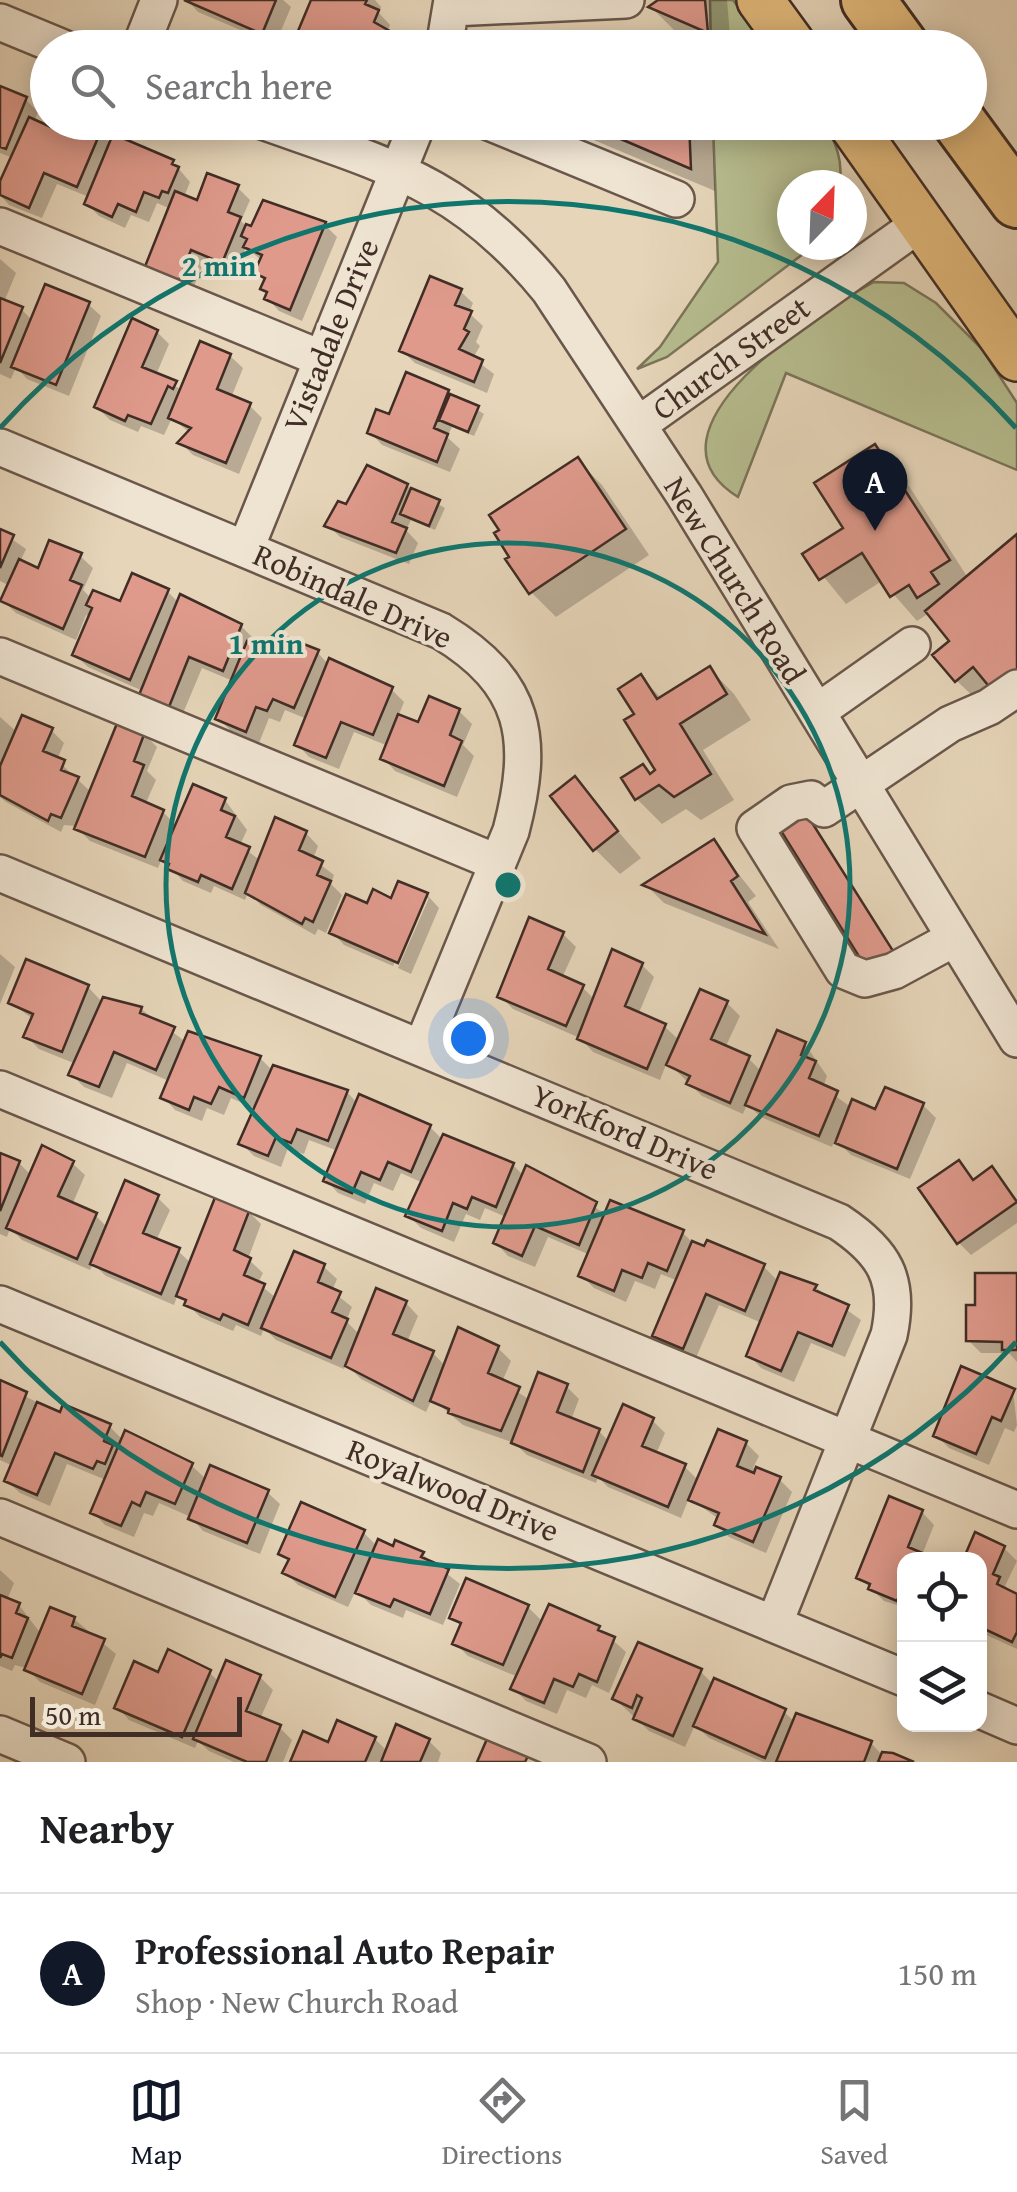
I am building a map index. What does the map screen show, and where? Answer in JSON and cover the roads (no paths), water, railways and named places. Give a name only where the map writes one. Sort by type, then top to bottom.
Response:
[{"type":"highway","points":[[868,0],[890,30]]},
{"type":"highway","points":[[972,140],[1017,202]]},
{"type":"main road","points":[[760,0],[782,30]]},
{"type":"main road","points":[[863,140],[1017,358]]},
{"type":"street","points":[[147,30],[159,0]]},
{"type":"street","points":[[447,30],[452,4],[626,0]]},
{"type":"street","points":[[0,22],[30,34]]},
{"type":"street","name":"New Church Road","points":[[316,140],[400,170],[454,198],[524,259],[638,425],[1017,1038]]},
{"type":"street","name":"Vistadale Drive","points":[[246,548],[411,140]]},
{"type":"street","points":[[533,140],[676,199]]},
{"type":"street","name":"Church Street","points":[[638,425],[922,222]]},
{"type":"street","points":[[0,226],[320,358]]},
{"type":"street","name":"Robindale Drive","points":[[0,447],[441,631],[470,649],[498,677],[513,704],[526,765],[511,832],[422,1047]]},
{"type":"street","points":[[817,712],[912,644]]},
{"type":"street","points":[[0,656],[498,862]]},
{"type":"street","points":[[955,938],[894,971],[866,979],[843,970],[754,828],[791,803],[811,798],[824,808],[950,724],[990,707],[1017,688]]},
{"type":"street","name":"Yorkford Drive","points":[[0,872],[839,1222],[872,1244],[888,1271],[895,1308],[889,1335],[774,1622]]},
{"type":"street","points":[[0,1088],[1017,1510]]},
{"type":"street","name":"Royalwood Drive","points":[[0,1304],[897,1675]]},
{"type":"street","points":[[0,1517],[588,1762]]},
{"type":"street","points":[[987,1713],[1017,1726]]},
{"type":"street","points":[[0,1734],[67,1762]]},
{"type":"place","name":"Professional Auto Repair","points":[[875,531]]}]
